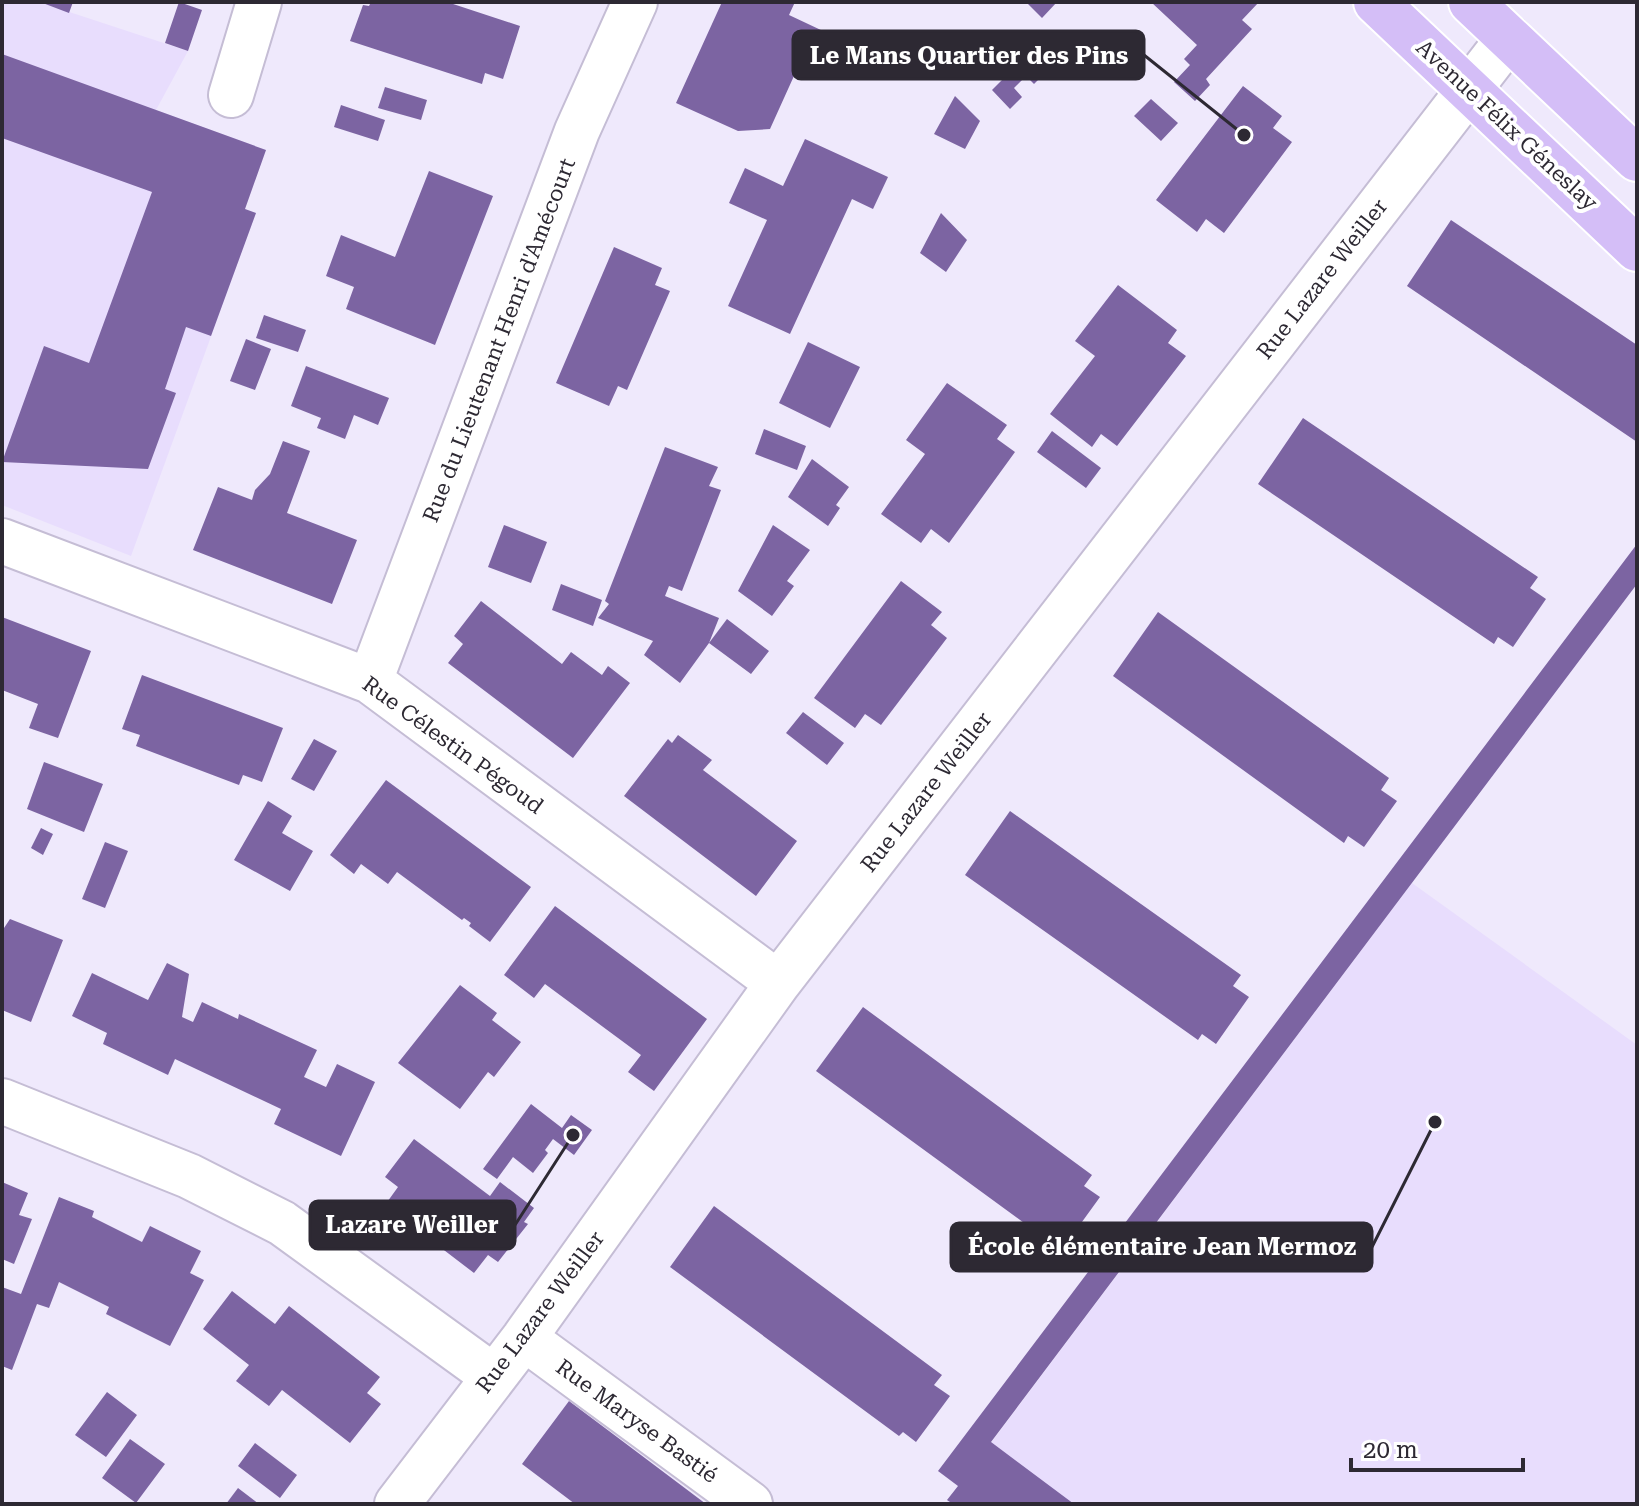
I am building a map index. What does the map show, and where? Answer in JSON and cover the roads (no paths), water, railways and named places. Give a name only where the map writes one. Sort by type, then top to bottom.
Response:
[{"type":"main road","name":"Avenue Félix Géneslay","points":[[1376,2],[1637,249]]},
{"type":"main road","points":[[1471,2],[1637,159]]},
{"type":"street","points":[[231,95],[259,2]]},
{"type":"street","name":"Rue du Lieutenant Henri d'Amécourt","points":[[370,681],[577,131],[635,2]]},
{"type":"street","name":"Rue Lazare Weiller","points":[[397,1504],[524,1338],[778,983],[1509,38]]},
{"type":"street","name":"Rue Célestin Pégoud","points":[[2,541],[370,681],[778,983]]},
{"type":"street","points":[[2,1101],[189,1176],[282,1223],[493,1376]]},
{"type":"street","name":"Rue Maryse Bastié","points":[[524,1338],[750,1504]]},
{"type":"place","name":"Le Mans Quartier des Pins","points":[[1244,135]]},
{"type":"place","name":"École élémentaire Jean Mermoz","points":[[1435,1122]]},
{"type":"place","name":"Lazare Weiller","points":[[573,1135]]}]
